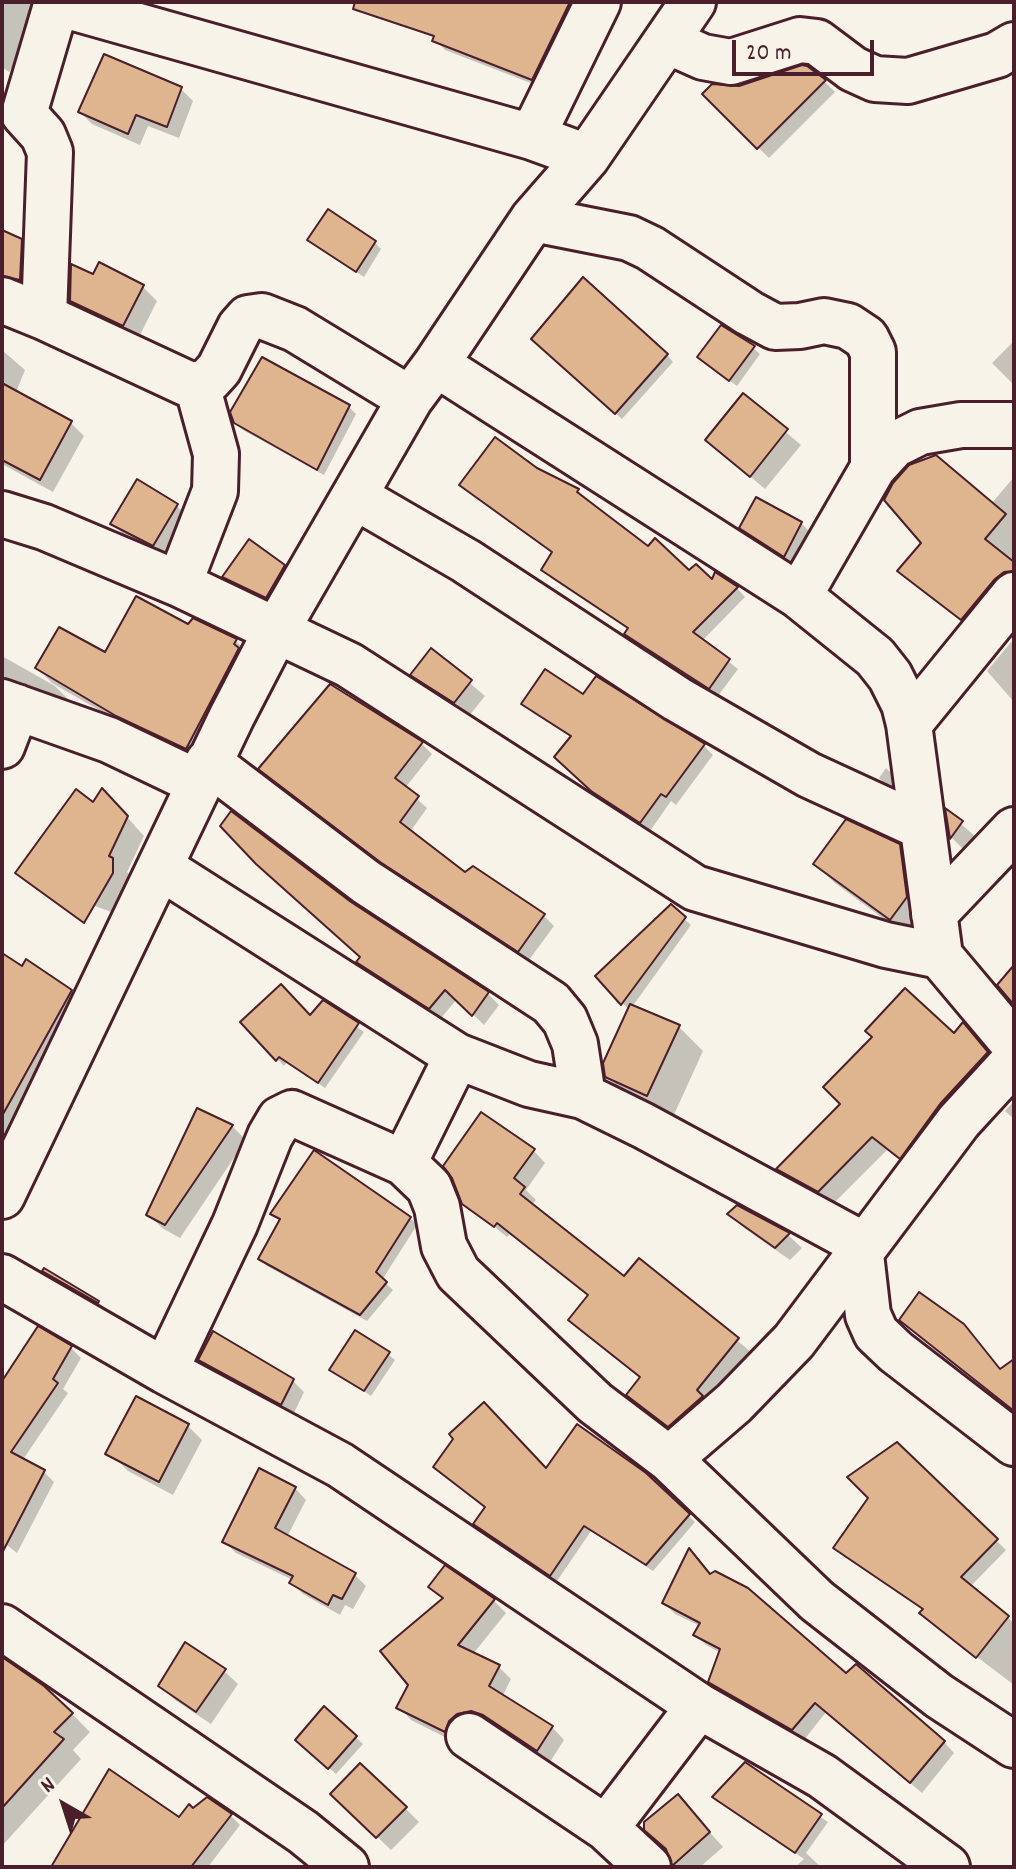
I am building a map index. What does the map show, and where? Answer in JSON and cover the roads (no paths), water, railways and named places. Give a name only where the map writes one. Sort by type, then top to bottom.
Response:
[{"type":"street","points":[[44,317],[50,152],[43,135],[24,114],[57,2],[532,137],[587,157]]},
{"type":"street","points":[[532,137],[598,2]]},
{"type":"street","points":[[2,1196],[204,773],[276,631],[410,399],[533,219],[587,157],[693,2]]},
{"type":"street","points":[[667,41],[703,57],[731,62],[800,40],[817,42],[853,69],[875,79],[908,81],[997,55],[1014,45]]},
{"type":"street","points":[[533,219],[629,238],[775,327],[824,321],[848,326],[866,338],[873,352],[873,468]]},
{"type":"street","points":[[2,300],[186,383],[197,385],[209,380],[219,369],[240,327],[248,318],[262,316],[295,329],[410,399]]},
{"type":"street","points":[[436,364],[799,596],[875,657],[890,676],[904,704],[909,724],[940,956],[1014,1044]]},
{"type":"street","points":[[179,584],[215,491],[216,454],[197,385]]},
{"type":"street","points":[[799,596],[873,468],[894,445],[920,432],[961,425],[1014,425]]},
{"type":"street","points":[[354,496],[466,561],[677,699],[809,775],[922,827]]},
{"type":"street","points":[[2,514],[44,527],[179,584],[349,665],[695,888],[886,945],[940,956]]},
{"type":"street","points":[[909,724],[1014,595]]},
{"type":"street","points":[[7,718],[109,740],[204,773],[551,1003],[565,1020],[575,1044],[583,1096]]},
{"type":"street","points":[[934,914],[1014,830]]},
{"type":"street","points":[[160,867],[457,1056],[529,1084],[583,1096],[833,1226],[849,1237],[861,1254],[868,1315],[876,1333],[896,1352],[1007,1426]]},
{"type":"street","points":[[404,1163],[457,1056]]},
{"type":"street","points":[[669,1459],[734,1403],[794,1341],[959,1121],[1014,1061]]},
{"type":"street","points":[[165,1371],[235,1224],[270,1136],[280,1119],[292,1113],[404,1163],[429,1187],[437,1207],[444,1246],[458,1273],[595,1403],[669,1459],[817,1601],[939,1696],[1014,1745]]},
{"type":"street","points":[[2,1277],[165,1371],[340,1465],[699,1706],[822,1776],[947,1867]]},
{"type":"street","points":[[2,1627],[303,1832],[346,1867]]},
{"type":"street","points":[[606,1828],[699,1706]]},
{"type":"street","points":[[469,1736],[606,1828],[648,1867]]}]
